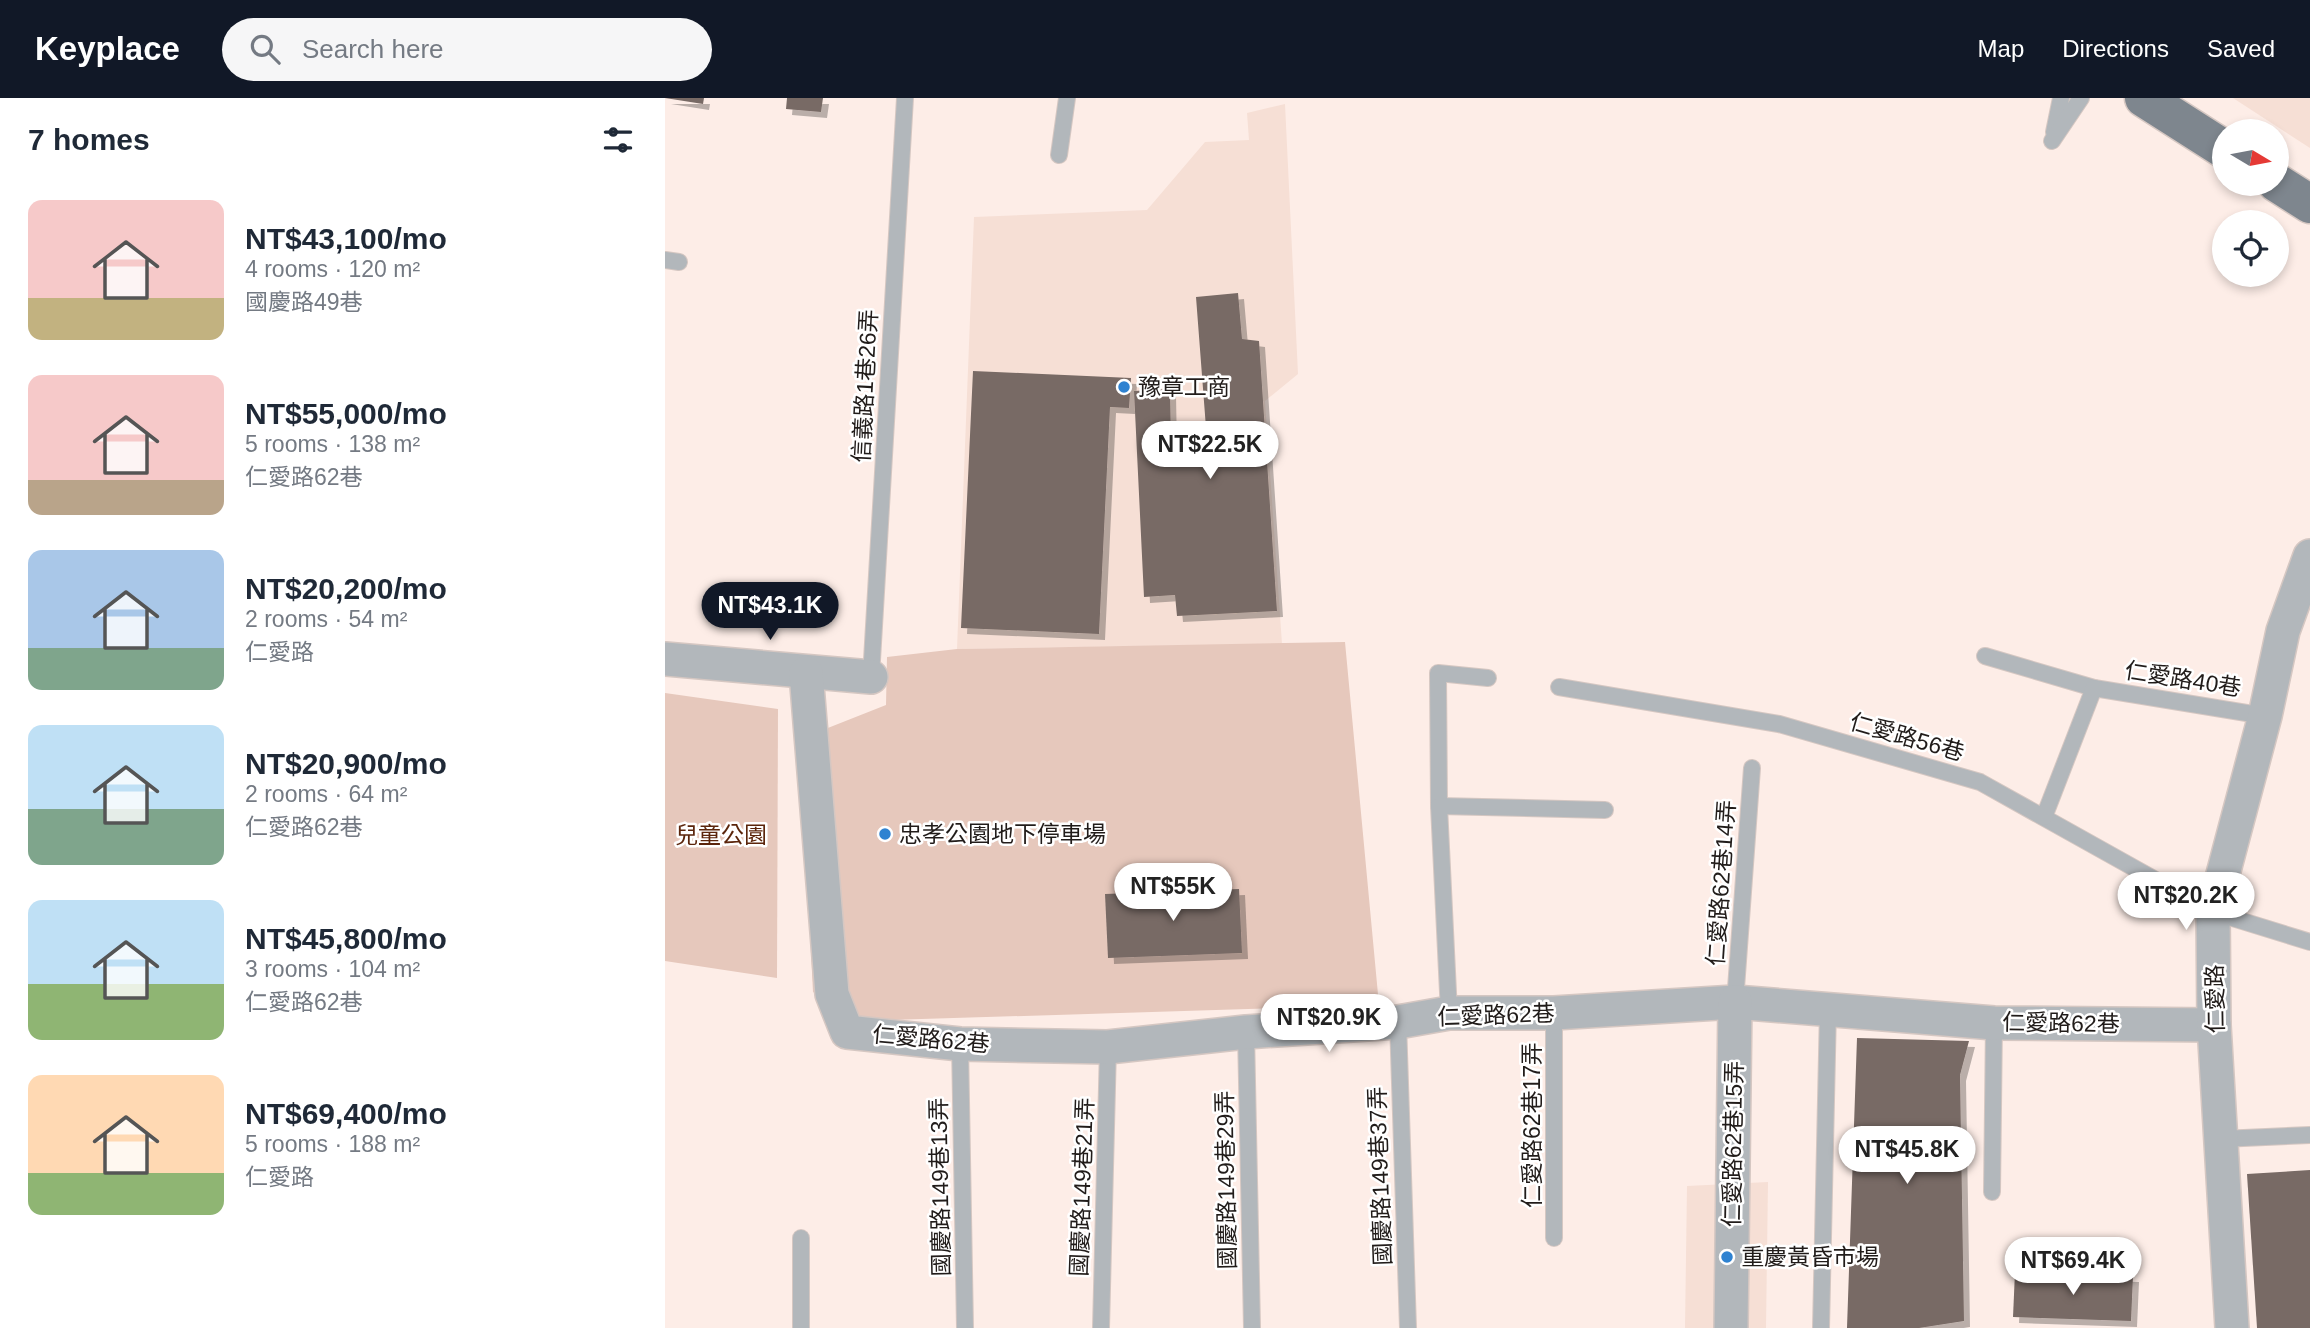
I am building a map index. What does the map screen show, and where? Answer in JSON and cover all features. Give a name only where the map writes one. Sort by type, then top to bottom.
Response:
[{"type":"main road","points":[[2144,98],[2212,141]]},
{"type":"main road","points":[[2289,191],[2310,204]]},
{"type":"street","name":"仁愛路","points":[[2232,1328],[2214,1025],[2213,912],[2265,716],[2283,631],[2310,556]]},
{"type":"street","points":[[665,659],[871,677]]},
{"type":"street","name":"仁愛路62巷","points":[[806,673],[832,994],[847,1032],[960,1044],[1108,1046],[1246,1032],[1398,1022],[1449,1013],[1554,1013],[1735,1002],[1994,1023],[2214,1025]]},
{"type":"street","name":"仁愛路62巷15弄","points":[[1731,1328],[1735,1002]]},
{"type":"lane","name":"信義路1巷26弄","points":[[871,677],[905,98]]},
{"type":"lane","points":[[1059,155],[1067,98]]},
{"type":"lane","points":[[2061,98],[2052,141],[2081,98]]},
{"type":"lane","name":"仁愛路40巷","points":[[1985,656],[2094,688],[2265,716]]},
{"type":"lane","points":[[1449,1013],[1439,806],[1438,673],[1488,678]]},
{"type":"lane","name":"仁愛路56巷","points":[[1559,687],[1779,724],[1980,782],[2213,912],[2310,942]]},
{"type":"lane","name":"仁愛路40巷","points":[[2044,817],[2094,688]]},
{"type":"lane","name":"仁愛路62巷14弄","points":[[1735,1002],[1752,768]]},
{"type":"lane","points":[[1439,806],[1605,810]]},
{"type":"lane","points":[[1821,1328],[1828,1009]]},
{"type":"lane","name":"仁愛路62巷17弄","points":[[1554,1013],[1554,1238]]},
{"type":"lane","name":"國慶路149巷37弄","points":[[1398,1022],[1408,1328]]},
{"type":"lane","points":[[1992,1192],[1994,1023]]},
{"type":"lane","name":"國慶路149巷29弄","points":[[1246,1032],[1252,1328]]},
{"type":"lane","name":"國慶路149巷13弄","points":[[960,1044],[965,1328]]},
{"type":"lane","name":"國慶路149巷21弄","points":[[1101,1328],[1108,1046]]},
{"type":"lane","points":[[2221,1139],[2310,1135]]},
{"type":"lane","points":[[801,1238],[801,1328]]},
{"type":"shaded area","points":[[2233,98],[2310,98],[2310,148],[2289,134],[2289,119],[2265,119]]},
{"type":"shaded area","name":"豫章工商","points":[[1285,104],[1298,374],[1265,401],[1282,644],[957,649],[974,217],[1147,210],[1205,142],[1249,140],[1247,113]]},
{"type":"shaded area","name":"重慶黃昏市場","points":[[1768,1182],[1766,1328],[1685,1328],[1687,1186]]},
{"type":"green space","points":[[1345,642],[1379,1005],[857,1021],[813,992],[800,739],[886,705],[887,657],[957,649]]},
{"type":"green space","name":"兒童公園","points":[[665,693],[778,709],[777,978],[665,961]]},
{"type":"building","points":[[665,98],[704,98],[703,104]]},
{"type":"building","points":[[787,98],[823,98],[821,112],[786,109]]},
{"type":"building","points":[[1238,293],[1242,339],[1259,341],[1277,611],[1177,616],[1175,595],[1144,597],[1134,391],[1170,389],[1171,442],[1207,441],[1196,297]]},
{"type":"building","points":[[973,371],[1131,378],[1129,408],[1110,407],[1099,634],[961,628]]},
{"type":"building","points":[[1239,889],[1242,953],[1108,958],[1105,894]]},
{"type":"building","points":[[1857,1038],[1969,1041],[1960,1075],[1964,1321],[1919,1328],[1847,1328]]},
{"type":"building","points":[[2310,1170],[2310,1328],[2257,1328],[2247,1174]]},
{"type":"building","points":[[2015,1272],[2133,1276],[2131,1321],[2013,1317]]},
{"type":"place","name":"豫章工商","points":[[1124,387]]},
{"type":"place","name":"忠孝公園地下停車場","points":[[885,834]]},
{"type":"place","name":"重慶黃昏市場","points":[[1727,1257]]}]
